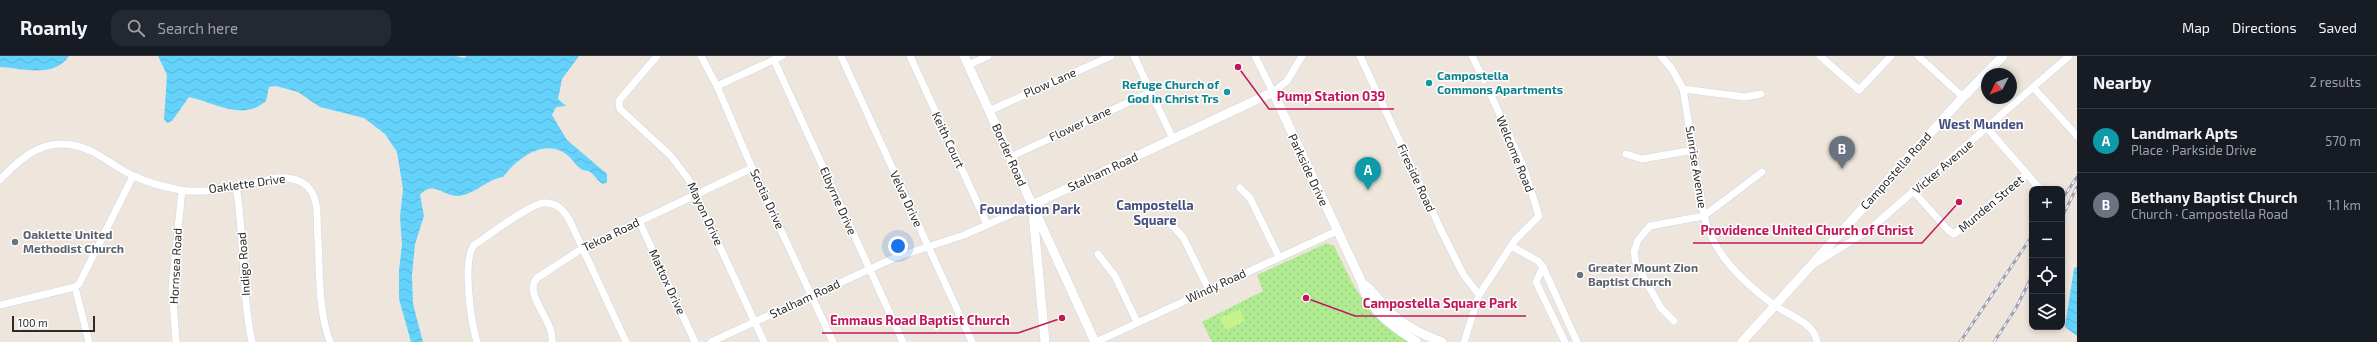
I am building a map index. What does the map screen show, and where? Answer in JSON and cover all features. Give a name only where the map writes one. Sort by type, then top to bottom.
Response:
[{"type":"street","name":"Mayon Drive","points":[[657,56],[622,97],[619,106],[621,112],[681,166],[764,342]]},
{"type":"street","name":"Scotia Drive","points":[[701,56],[717,86],[752,168],[833,342]]},
{"type":"street","points":[[717,86],[782,56]]},
{"type":"street","name":"Velva Drive","points":[[840,56],[972,342]]},
{"type":"street","name":"Keith Court","points":[[910,56],[987,224]]},
{"type":"street","name":"Border Road","points":[[964,56],[1095,342]]},
{"type":"street","points":[[968,65],[988,56]]},
{"type":"street","name":"Plow Lane","points":[[989,111],[1111,56]]},
{"type":"street","points":[[1134,56],[1173,139]]},
{"type":"street","name":"Parkside Drive","points":[[1255,56],[1362,283],[1364,292],[1390,323],[1417,342]]},
{"type":"street","name":"Stalham Road","points":[[711,342],[869,269],[928,246],[964,235],[1032,205],[1273,92],[1287,81],[1302,56]]},
{"type":"street","name":"Fireside Road","points":[[1360,56],[1442,232],[1463,274],[1479,295]]},
{"type":"street","points":[[1472,56],[1484,80]]},
{"type":"street","name":"Sunrise Avenue","points":[[1661,56],[1672,69],[1683,89],[1704,216],[1708,235],[1716,250],[1733,268],[1774,305],[1812,330],[1817,342]]},
{"type":"street","points":[[1820,56],[1859,90],[1891,56]]},
{"type":"street","points":[[1918,56],[1963,97]]},
{"type":"street","name":"Campostella Road","points":[[1742,342],[1963,97],[2003,56]]},
{"type":"street","name":"Vicker Avenue","points":[[1809,267],[1869,230],[2069,56]]},
{"type":"street","name":"Elbyrne Drive","points":[[774,60],[903,342]]},
{"type":"street","points":[[2033,87],[2077,136]]},
{"type":"street","points":[[1683,89],[1745,97],[1761,94]]},
{"type":"street","name":"Flower Lane","points":[[1010,157],[1151,92]]},
{"type":"street","name":"Welcome Road","points":[[1490,93],[1524,168],[1539,216],[1511,246]]},
{"type":"street","points":[[1987,128],[2037,186]]},
{"type":"street","name":"Oaklette Drive","points":[[0,180],[26,155],[38,149],[59,144],[86,148],[132,176],[182,190],[206,190],[284,177],[301,182],[311,191],[317,207],[322,296],[330,342]]},
{"type":"street","points":[[1626,154],[1642,159],[1694,150]]},
{"type":"street","name":"Tekoa Road","points":[[552,342],[549,327],[534,296],[532,286],[537,278],[583,248],[752,168]]},
{"type":"street","points":[[1674,321],[1661,308],[1636,264],[1635,246],[1641,234],[1650,226],[1704,216],[1762,172]]},
{"type":"street","name":"Munden Street","points":[[1914,192],[1948,230],[1954,234],[2027,174]]},
{"type":"street","points":[[0,305],[75,287],[82,280],[132,176]]},
{"type":"street","name":"Indigo Road","points":[[236,186],[241,214],[247,312],[252,342]]},
{"type":"street","points":[[1240,188],[1250,198],[1279,257]]},
{"type":"street","name":"Hornsea Road","points":[[176,342],[172,287],[182,190]]},
{"type":"street","points":[[477,342],[474,330],[468,270],[469,254],[474,244],[529,209],[544,203],[551,204],[564,210],[626,342]]},
{"type":"street","points":[[1032,205],[1045,342]]},
{"type":"street","name":"Mattox Drive","points":[[639,221],[695,342]]},
{"type":"street","points":[[1169,222],[1183,237],[1209,290]]},
{"type":"street","name":"Windy Road","points":[[1095,342],[1279,257],[1337,232]]},
{"type":"street","points":[[1036,245],[1043,241],[1049,242]]},
{"type":"street","points":[[1464,342],[1479,295],[1511,246],[1538,261],[1543,267],[1577,342]]},
{"type":"street","points":[[1098,254],[1115,276],[1137,322]]},
{"type":"street","points":[[1543,267],[1536,282],[1565,342]]},
{"type":"street","name":"Parkside Drive","points":[[1362,283],[1409,328],[1442,342]]},
{"type":"street","points":[[75,287],[89,342]]},
{"type":"green space","points":[[1327,243],[1334,246],[1348,276],[1365,303],[1387,325],[1410,342],[1212,342],[1202,322],[1263,291],[1257,275]]},
{"type":"green space","points":[[1240,309],[1245,321],[1226,330],[1220,318]]},
{"type":"water","points":[[0,56],[69,56],[55,68],[46,70],[28,70],[0,67]]},
{"type":"water","points":[[158,56],[456,56],[464,58],[467,56],[579,56],[562,79],[558,99],[566,106],[556,107],[552,115],[567,140],[607,174],[607,182],[603,184],[601,183],[590,172],[582,170],[566,154],[548,148],[531,153],[509,170],[503,177],[497,178],[469,193],[457,196],[434,189],[429,189],[420,195],[424,216],[415,244],[412,275],[413,304],[423,342],[411,342],[399,299],[399,270],[402,245],[400,217],[403,189],[397,152],[385,134],[364,118],[320,107],[298,92],[276,86],[269,87],[266,101],[257,107],[247,110],[228,109],[189,97],[172,121],[167,123],[164,119],[167,75]]},
{"type":"water","points":[[2077,267],[2077,336],[2065,327],[2074,268]]},
{"type":"railway","points":[[2065,195],[2077,177]]},
{"type":"railway","points":[[2065,211],[2077,187]]},
{"type":"railway","points":[[1960,342],[2029,240]]},
{"type":"railway","points":[[1994,342],[2016,308],[2029,282]]},
{"type":"place","name":"Pump Station 039","points":[[1238,67]]},
{"type":"place","name":"Campostella Commons Apartments","points":[[1429,83]]},
{"type":"place","name":"Refuge Church of God in Christ Trs","points":[[1227,92]]},
{"type":"place","name":"Bethany Baptist Church","points":[[1842,169]]},
{"type":"place","name":"Landmark Apts","points":[[1368,190]]},
{"type":"place","name":"Providence United Church of Christ","points":[[1959,202]]},
{"type":"place","name":"Oaklette United Methodist Church","points":[[15,242]]},
{"type":"place","name":"Greater Mount Zion Baptist Church","points":[[1580,275]]},
{"type":"place","name":"Campostella Square Park","points":[[1306,298]]},
{"type":"place","name":"Emmaus Road Baptist Church","points":[[1062,318]]},
{"type":"district","name":"West Munden","points":[[1981,124]]},
{"type":"district","name":"Foundation Park","points":[[1030,209]]},
{"type":"district","name":"Campostella Square","points":[[1155,212]]}]
